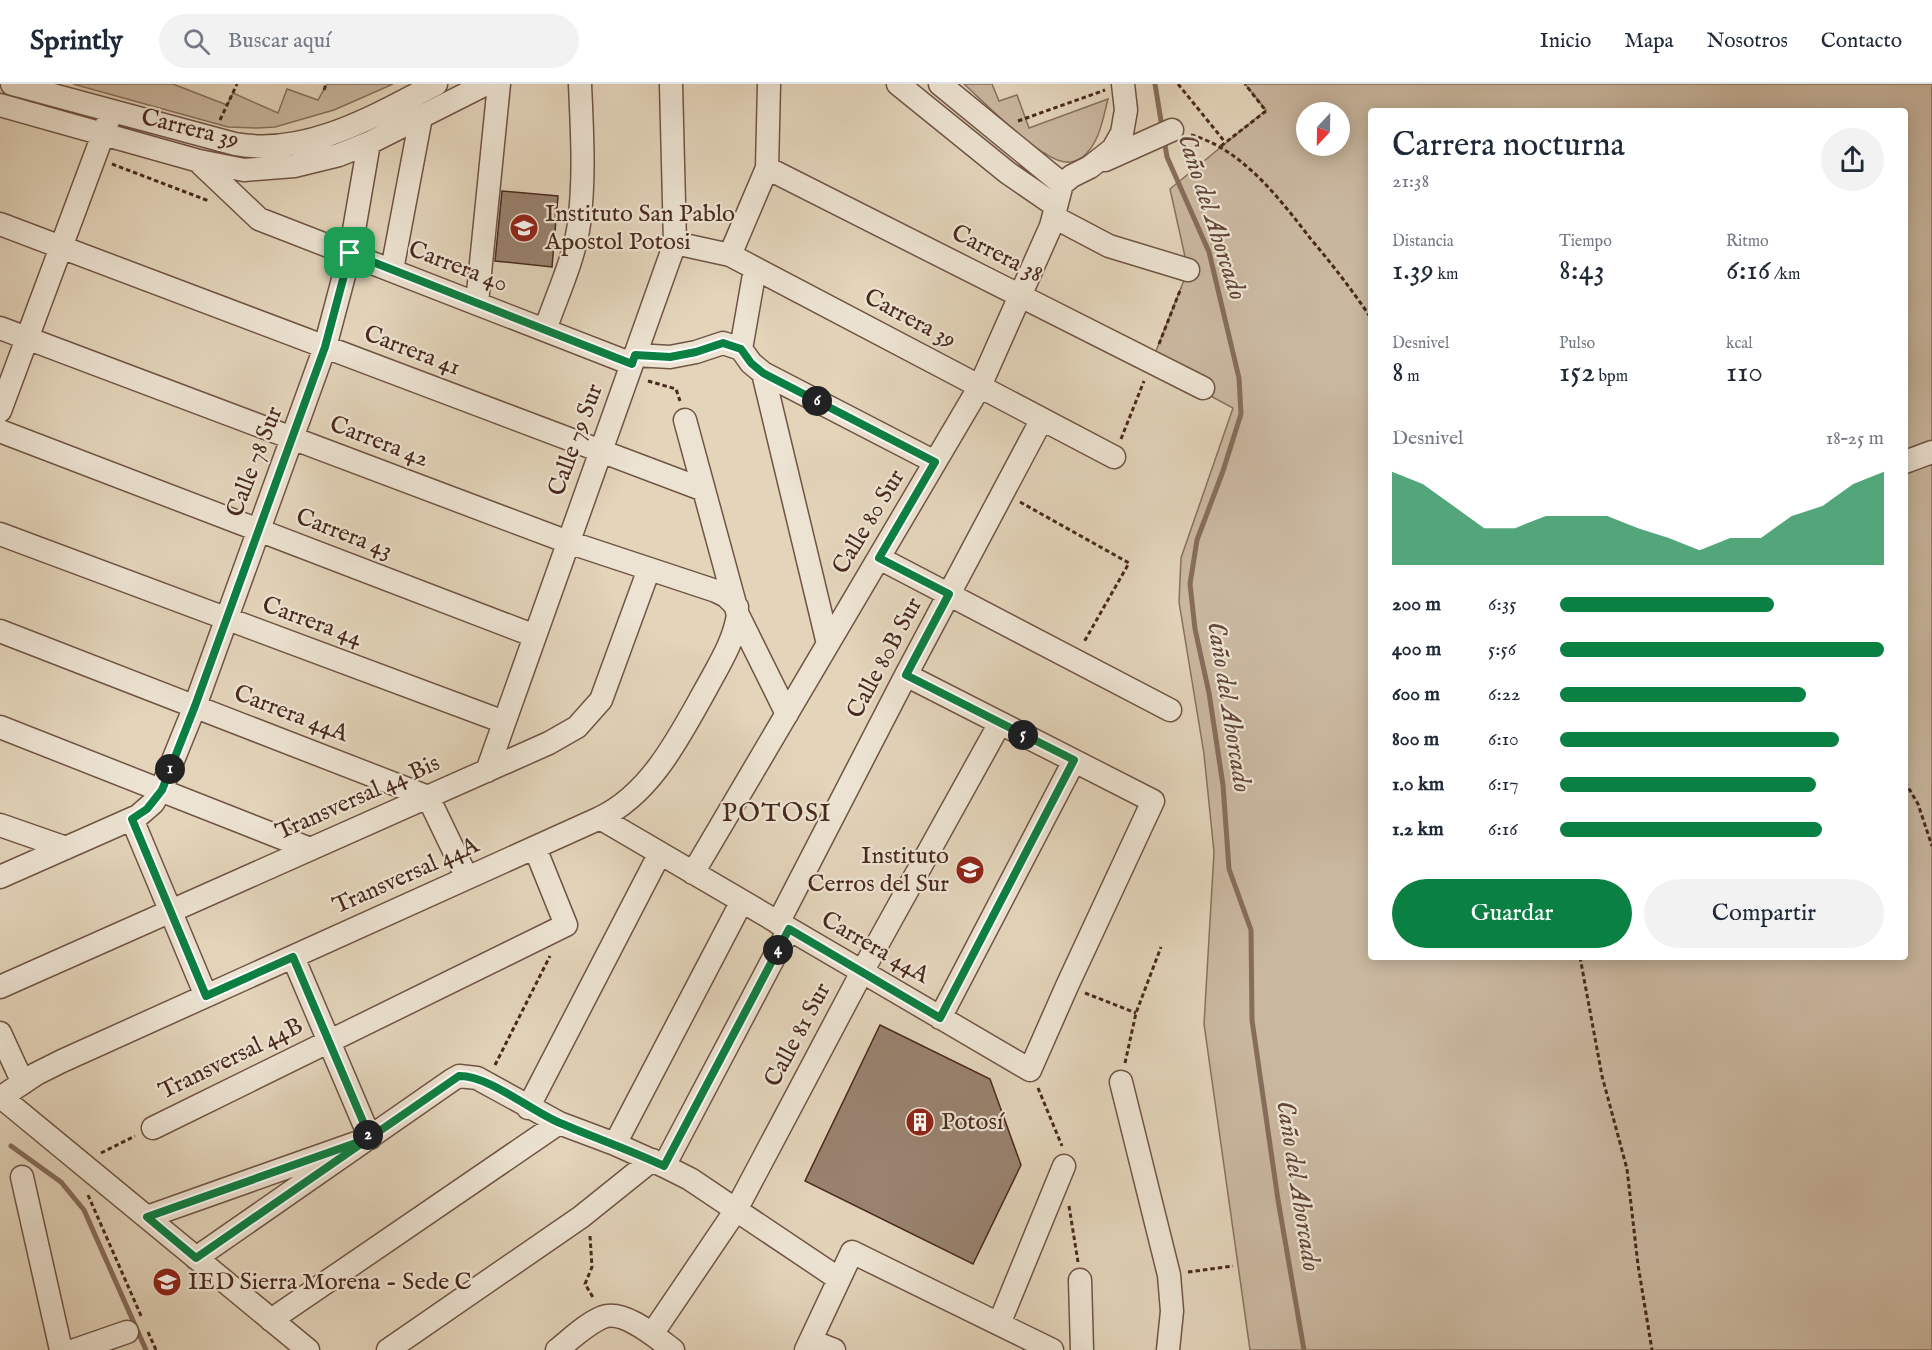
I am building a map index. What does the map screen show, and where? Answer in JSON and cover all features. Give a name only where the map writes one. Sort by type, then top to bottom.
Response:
[{"type":"street","points":[[0,411],[112,111],[12,84]]},
{"type":"street","name":"Carrera 39","points":[[112,111],[250,146],[288,145],[349,127],[436,84]]},
{"type":"street","name":"Carrera 39","points":[[103,134],[199,161],[244,170],[269,168],[319,161],[369,143],[486,84]]},
{"type":"street","points":[[477,303],[499,84]]},
{"type":"street","points":[[545,330],[570,261],[579,224],[583,163],[580,84]]},
{"type":"street","name":"Calle 79 Sur","points":[[486,771],[675,243],[671,84]]},
{"type":"street","points":[[730,255],[767,168],[769,84]]},
{"type":"street","points":[[897,84],[1055,211],[1109,246],[1188,270]]},
{"type":"street","points":[[940,84],[1062,184],[1090,167],[1172,130]]},
{"type":"street","points":[[1090,167],[1113,149],[1122,133],[1126,110],[1123,84]]},
{"type":"street","points":[[0,105],[103,134]]},
{"type":"street","points":[[392,270],[422,117]]},
{"type":"street","name":"Calle 78 Sur","points":[[162,790],[294,438],[325,347],[350,253],[369,143]]},
{"type":"street","name":"Carrera 40","points":[[199,161],[259,219],[632,365],[696,352],[723,343],[741,349]]},
{"type":"street","name":"Carrera 38","points":[[767,168],[1203,388]]},
{"type":"street","name":"Calle 80 Sur","points":[[693,873],[980,386],[1021,296],[1055,211],[1062,184]]},
{"type":"street","name":"Carrera 41","points":[[0,224],[705,490]]},
{"type":"street","name":"Carrera 39","points":[[675,243],[730,255],[1114,457]]},
{"type":"street","points":[[755,269],[741,349],[751,363],[763,373],[935,462]]},
{"type":"street","name":"Carrera 42","points":[[0,328],[568,542],[716,591],[726,596],[737,611]]},
{"type":"street","points":[[763,373],[828,644]]},
{"type":"street","name":"Calle 80B Sur","points":[[658,1163],[784,926],[906,675],[1042,419]]},
{"type":"street","points":[[685,420],[737,611],[787,714]]},
{"type":"street","name":"Carrera 43","points":[[0,430],[535,636]]},
{"type":"street","points":[[1908,461],[1932,452]]},
{"type":"street","name":"Carrera 44","points":[[0,534],[504,722]]},
{"type":"street","points":[[879,558],[1170,710]]},
{"type":"street","name":"Transversal 44 Bis","points":[[0,987],[549,743],[577,727],[600,700],[649,569]]},
{"type":"street","name":"Transversal 44A","points":[[1,1098],[62,1061],[535,848],[621,806],[649,779],[671,749],[729,647],[737,611]]},
{"type":"street","name":"Carrera 44A","points":[[0,631],[428,797]]},
{"type":"street","points":[[906,675],[1153,801],[1067,986]]},
{"type":"street","name":"Calle 81 Sur","points":[[652,1334],[736,1210],[862,972],[1000,723]]},
{"type":"street","points":[[0,727],[310,849]]},
{"type":"street","points":[[940,1018],[1074,760]]},
{"type":"street","points":[[0,877],[132,819],[147,809],[162,790]]},
{"type":"street","points":[[428,797],[467,878]]},
{"type":"street","name":"Carrera 44A","points":[[600,818],[1030,1070],[1067,986]]},
{"type":"street","points":[[132,819],[206,996]]},
{"type":"street","points":[[0,825],[66,848]]},
{"type":"street","points":[[535,848],[566,926]]},
{"type":"street","points":[[528,1108],[660,853]]},
{"type":"street","points":[[615,1144],[742,901]]},
{"type":"street","name":"Transversal 44B","points":[[153,1128],[566,926]]},
{"type":"street","points":[[293,957],[370,1138]]},
{"type":"street","points":[[0,1033],[23,1083]]},
{"type":"street","points":[[196,1258],[452,1080],[459,1076],[468,1076],[486,1082],[528,1108],[559,1123],[615,1144],[690,1179],[839,1279]]},
{"type":"street","points":[[1121,1082],[1169,1275],[1172,1311],[1168,1350]]},
{"type":"street","points":[[1,1098],[308,1350]]},
{"type":"street","points":[[272,1320],[559,1123]]},
{"type":"street","points":[[147,1217],[370,1138]]},
{"type":"street","points":[[388,1350],[658,1163]]},
{"type":"street","points":[[999,1324],[1064,1166]]},
{"type":"street","points":[[22,1178],[61,1350]]},
{"type":"street","points":[[834,1350],[808,1345],[852,1252],[1052,1350]]},
{"type":"street","points":[[1080,1280],[1082,1350]]},
{"type":"street","points":[[556,1350],[593,1323],[611,1315],[628,1320],[673,1350]]},
{"type":"street","points":[[75,1350],[127,1332]]},
{"type":"path","points":[[229,103],[237,84]]},
{"type":"path","points":[[324,90],[326,84]]},
{"type":"path","points":[[993,129],[1123,84]]},
{"type":"path","points":[[1178,84],[1225,142]]},
{"type":"path","points":[[1220,147],[1266,111],[1245,84]]},
{"type":"path","points":[[1172,130],[1199,137],[1220,147],[1262,180],[1348,284],[1368,314]]},
{"type":"path","points":[[95,158],[215,203]]},
{"type":"path","points":[[632,365],[676,389],[685,420]]},
{"type":"path","points":[[1002,493],[1129,563],[1074,660]]},
{"type":"path","points":[[1908,787],[1918,804],[1932,846]]},
{"type":"path","points":[[486,1082],[566,926]]},
{"type":"path","points":[[1121,1082],[1136,1013],[1161,947]]},
{"type":"path","points":[[1581,960],[1602,1076],[1627,1170],[1638,1265],[1652,1350]]},
{"type":"path","points":[[1067,986],[1136,1013]]},
{"type":"path","name":"Transversal 44B","points":[[81,1163],[153,1128]]},
{"type":"path","points":[[88,1196],[156,1350]]},
{"type":"path","points":[[581,1217],[590,1236],[592,1255],[592,1267],[585,1284],[591,1297],[611,1315]]},
{"type":"path","points":[[1169,1275],[1233,1266]]},
{"type":"shaded area","points":[[73,84],[173,84],[227,105],[233,93],[278,113],[287,89],[318,100],[327,84],[393,84],[334,110],[275,127],[257,128],[228,127]]},
{"type":"shaded area","points":[[964,84],[992,84],[999,101],[1017,95],[1029,128],[1108,99],[1100,128],[1091,148],[1079,159],[1066,162],[1042,152],[999,117]]},
{"type":"shaded area","points":[[1245,84],[1932,84],[1932,1350],[1250,1350],[1204,1024],[1214,852],[1204,754],[1179,602],[1181,558],[1233,408],[1207,394],[1154,356],[1188,270],[1170,189],[1266,110]]},
{"type":"building","name":"Instituto San Pablo Apostol Potosi","points":[[502,191],[558,196],[552,267],[495,261]]},
{"type":"building","name":"Potosí","points":[[880,1025],[990,1079],[1021,1165],[973,1264],[805,1181]]},
{"type":"waterway","name":"Caño del Ahorcado","points":[[1155,84],[1162,127]]},
{"type":"waterway","name":"Caño del Ahorcado","points":[[1164,139],[1167,157],[1209,252],[1239,378],[1241,414],[1197,540],[1190,584],[1195,629],[1209,693],[1223,785],[1229,869],[1251,930],[1252,1020],[1278,1200],[1304,1350]]},
{"type":"waterway","points":[[11,1146],[61,1182],[84,1210],[146,1350]]},
{"type":"place","name":"Instituto San Pablo Apostol Potosi","points":[[524,228]]},
{"type":"place","name":"Instituto Cerros del Sur","points":[[970,870]]},
{"type":"place","name":"Potosí","points":[[920,1122]]},
{"type":"place","name":"IED Sierra Morena - Sede C","points":[[167,1282]]},
{"type":"district","name":"POTOSI","points":[[777,813]]},
{"type":"route","points":[[350,253],[325,347],[294,438],[258,530],[195,706],[162,790],[147,809],[132,819],[206,996],[293,957],[370,1138],[147,1217],[196,1258],[370,1138],[452,1080],[459,1076],[477,1078],[559,1123],[664,1166],[789,929],[940,1018],[1074,760],[906,675],[949,594],[879,558],[935,462],[763,373],[751,363],[741,349],[733,345],[723,343],[696,352],[670,357],[635,355],[632,364],[350,253]]}]
